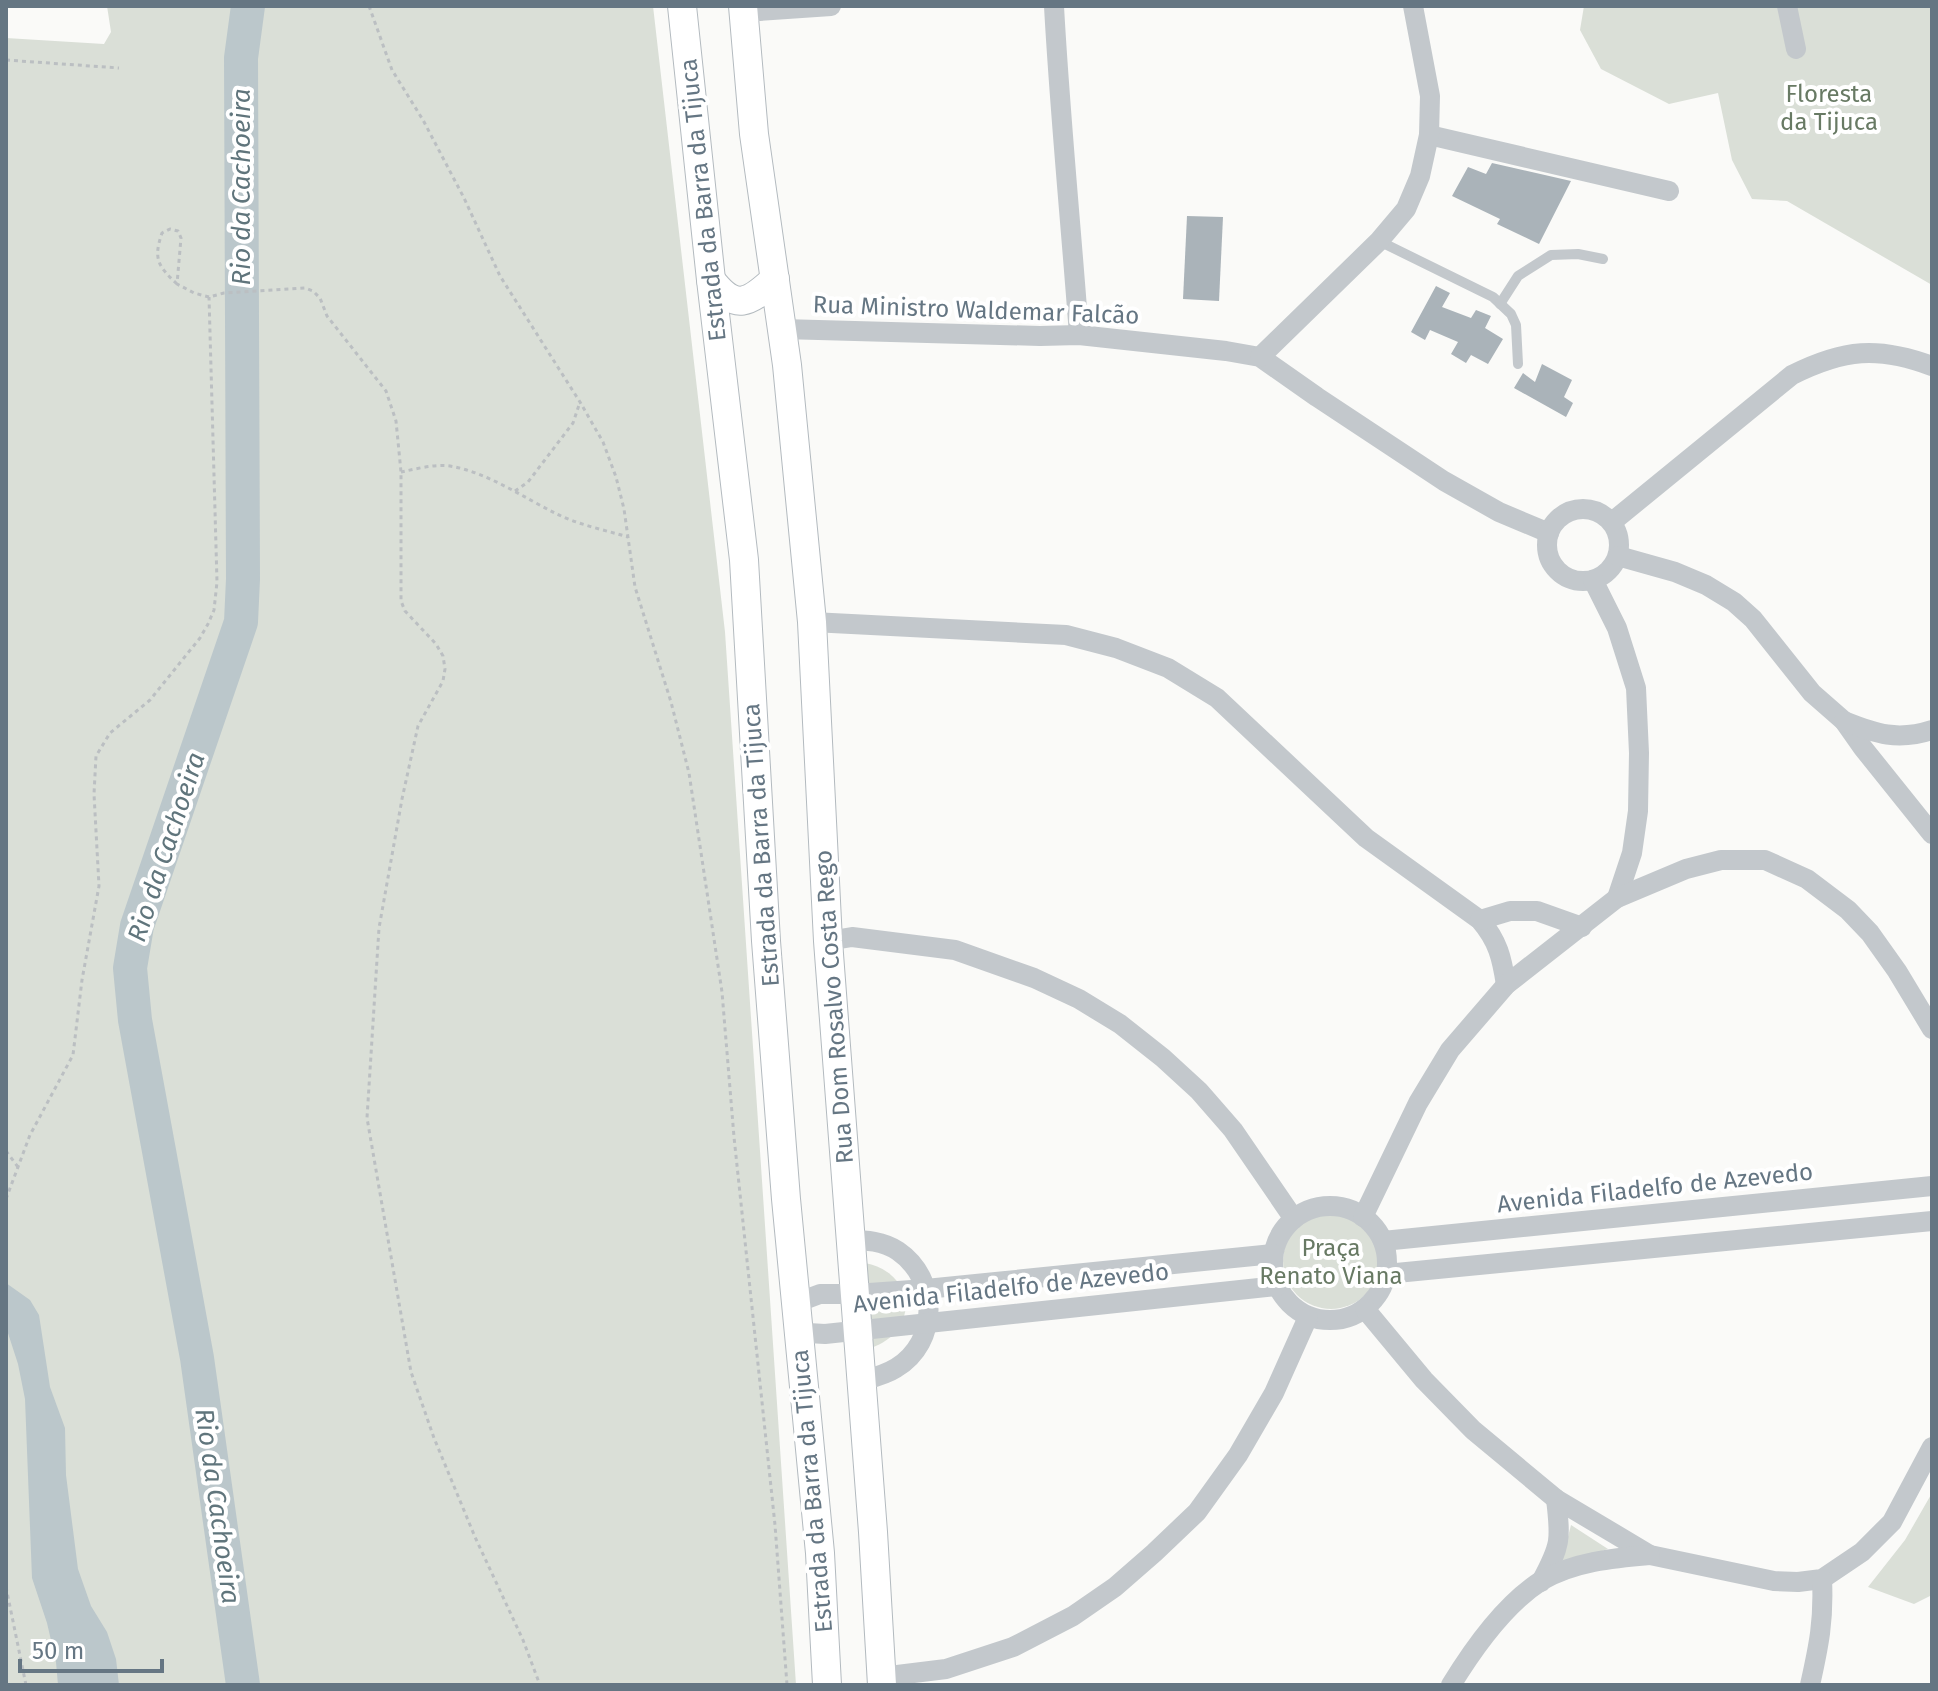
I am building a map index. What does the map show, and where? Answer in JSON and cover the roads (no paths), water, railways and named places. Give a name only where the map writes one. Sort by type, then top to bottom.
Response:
[{"type":"main road","name":"Estrada da Barra da Tijuca","points":[[682,6],[744,560],[767,956],[786,1199],[820,1553],[827,1685]]},
{"type":"main road","points":[[743,9],[754,134],[782,329]]},
{"type":"main road","points":[[711,280],[724,295],[742,301],[759,295],[775,279]]},
{"type":"main road","name":"Rua Dom Rosalvo Costa Rego","points":[[782,329],[812,622],[828,941],[882,1681]]},
{"type":"street","points":[[743,9],[831,6]]},
{"type":"street","points":[[1054,6],[1079,335]]},
{"type":"street","points":[[1260,357],[1379,241],[1406,209],[1420,176],[1429,135],[1430,96],[1413,6]]},
{"type":"street","points":[[1787,6],[1796,49]]},
{"type":"street","points":[[1429,135],[1669,191]]},
{"type":"street","name":"Rua Ministro Waldemar Falcão","points":[[782,329],[1079,335],[1260,357],[1444,481],[1499,512],[1549,533]]},
{"type":"street","points":[[1612,522],[1792,375],[1814,364],[1843,355],[1873,352],[1905,357],[1932,366]]},
{"type":"street","points":[[1583,508],[1604,514],[1612,522],[1620,544],[1618,556],[1604,575],[1593,580],[1571,579],[1553,565],[1547,544],[1554,523],[1562,515],[1583,508]]},
{"type":"street","points":[[1618,556],[1675,572],[1706,585],[1734,602],[1753,619],[1812,693],[1844,721],[1932,834]]},
{"type":"street","points":[[1593,580],[1617,628],[1636,688],[1638,811],[1632,853],[1617,898]]},
{"type":"street","points":[[812,622],[1066,635],[1116,648],[1168,668],[1217,698],[1366,838],[1480,920],[1491,933],[1501,957],[1506,985]]},
{"type":"street","points":[[1844,721],[1872,733],[1897,737],[1932,730]]},
{"type":"street","points":[[1363,1217],[1418,1103],[1450,1050],[1506,985],[1617,898],[1686,869],[1721,860],[1765,860],[1807,879],[1848,910],[1870,933],[1932,1029]]},
{"type":"street","points":[[1480,920],[1510,911],[1537,911],[1582,927]]},
{"type":"street","points":[[828,941],[852,937],[955,950],[1034,978],[1079,999],[1120,1024],[1199,1091],[1233,1130],[1294,1219]]},
{"type":"street","name":"Avenida Filadelfo de Azevedo","points":[[1383,1241],[1932,1186]]},
{"type":"street","points":[[1323,1207],[1344,1208],[1363,1217],[1383,1241],[1388,1262],[1379,1293],[1357,1314],[1328,1321],[1308,1317],[1287,1301],[1277,1286],[1273,1254],[1281,1235],[1303,1213],[1323,1207]]},
{"type":"street","points":[[1386,1274],[1932,1221]]},
{"type":"street","points":[[849,1240],[866,1240],[897,1251],[920,1274],[929,1300],[928,1323],[911,1356],[896,1368],[861,1381]]},
{"type":"street","name":"Avenida Filadelfo de Azevedo","points":[[1273,1254],[926,1289],[820,1294],[798,1316],[808,1333],[818,1334],[1277,1286]]},
{"type":"street","points":[[1365,1309],[1424,1380],[1473,1430],[1556,1499],[1650,1555]]},
{"type":"street","points":[[882,1681],[946,1669],[1013,1647],[1073,1616],[1125,1579],[1197,1512],[1238,1455],[1274,1393],[1308,1317]]},
{"type":"street","points":[[1451,1685],[1494,1624],[1516,1602],[1541,1582],[1567,1569],[1607,1559],[1650,1555],[1774,1581],[1822,1579],[1862,1552],[1892,1522],[1932,1447]]},
{"type":"street","points":[[1541,1582],[1556,1556],[1559,1544],[1556,1499]]},
{"type":"street","points":[[1810,1685],[1821,1636],[1822,1579]]},
{"type":"lane","points":[[1379,241],[1493,297],[1511,314],[1516,325],[1518,364]]},
{"type":"lane","points":[[1500,304],[1518,276],[1551,255],[1578,254],[1603,259]]},
{"type":"waterway","name":"Rio da Cachoeira","points":[[243,1685],[197,1358],[135,1020],[130,968],[137,926],[241,622],[241,58],[248,6]]},
{"type":"park label","name":"Floresta da Tijuca","points":[[1829,108]]},
{"type":"park label","name":"Praça Renato Viana","points":[[1331,1262]]}]
